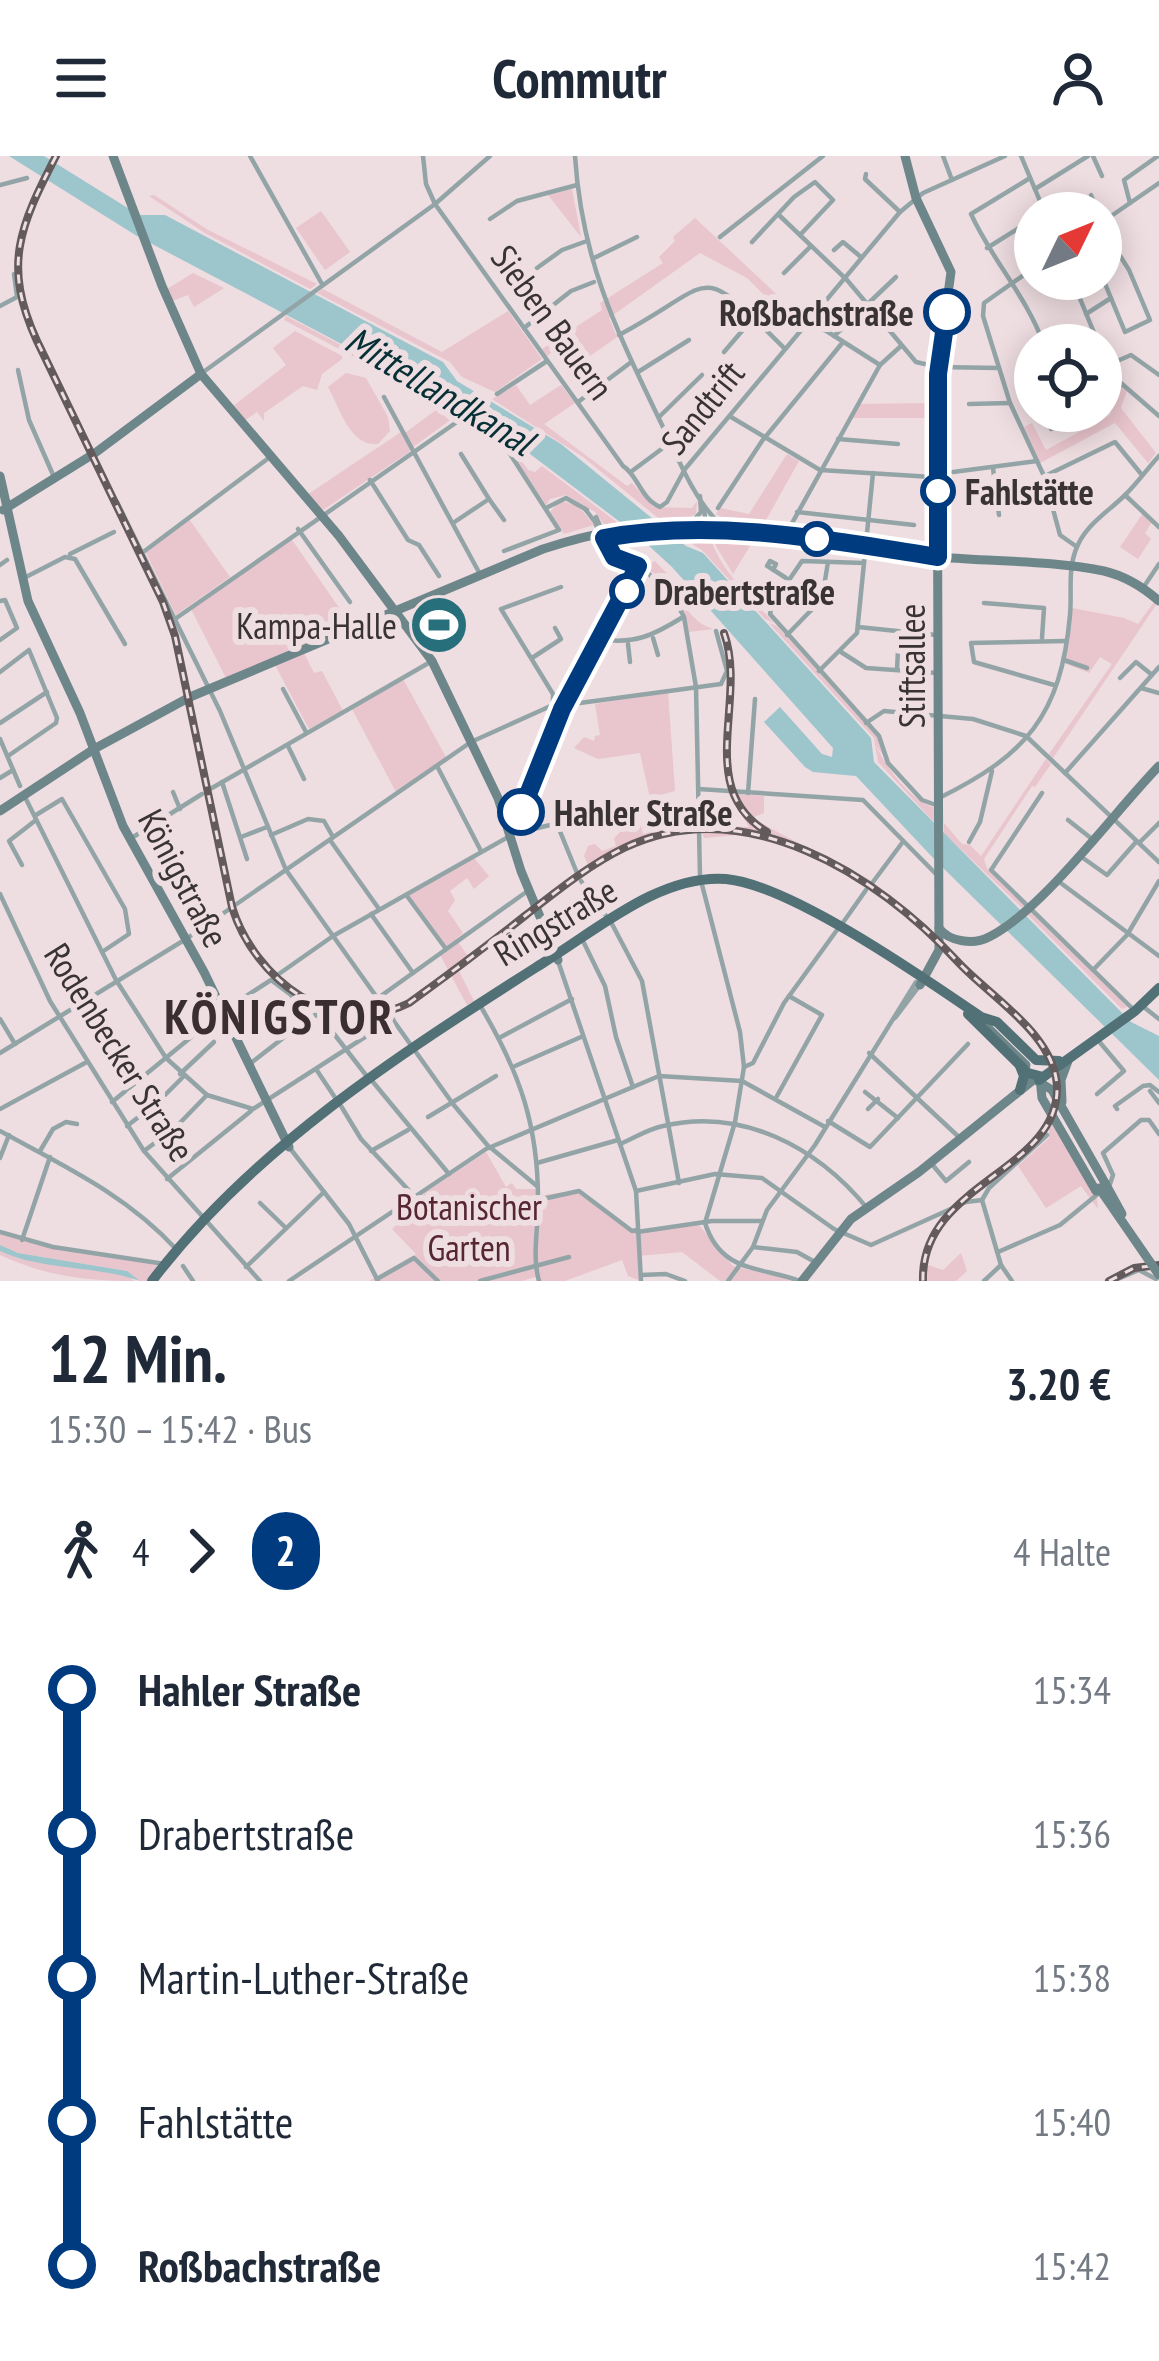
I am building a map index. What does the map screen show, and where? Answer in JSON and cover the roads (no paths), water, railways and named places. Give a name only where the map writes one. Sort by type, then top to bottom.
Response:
[{"type":"main road","name":"Ringstraße","points":[[414,1048],[665,894],[701,883],[734,880],[758,887],[838,929],[920,981],[967,1012],[1036,1077]]},
{"type":"main road","name":"Ringstraße","points":[[288,1145],[414,1048],[611,923]]},
{"type":"main road","name":"Ringstraße","points":[[920,981],[997,1022],[1036,1077]]},
{"type":"main road","points":[[1021,1092],[1024,1076],[1036,1077],[1065,1059],[1159,988]]},
{"type":"main road","points":[[1036,1077],[1042,1063],[1065,1059]]},
{"type":"main road","name":"Ringstraße","points":[[154,1281],[177,1250],[288,1145],[371,1081]]},
{"type":"main road","name":"Ringstraße","points":[[154,1281],[206,1223]]},
{"type":"street","points":[[113,156],[201,374],[320,514],[432,661],[511,831],[572,999],[636,1191],[641,1278],[666,1274],[685,1281]]},
{"type":"street","points":[[250,156],[320,286]]},
{"type":"street","name":"Sieben Bauern","points":[[423,156],[419,171],[435,204],[623,466],[632,471]]},
{"type":"street","points":[[3,510],[92,455],[435,204],[490,156]]},
{"type":"street","points":[[575,156],[596,281],[630,363],[700,496],[707,523]]},
{"type":"street","points":[[720,237],[823,156]]},
{"type":"street","name":"Stiftsallee","points":[[905,156],[916,198],[951,273],[938,367],[939,950],[920,981]]},
{"type":"street","points":[[943,156],[952,180]]},
{"type":"street","name":"Sandtrift","points":[[632,471],[642,492],[660,507],[668,502],[685,469],[900,212],[916,198],[1005,156]]},
{"type":"street","points":[[1021,156],[1036,192]]},
{"type":"street","points":[[1035,189],[1091,156],[1102,176]]},
{"type":"street","points":[[1130,202],[1124,179],[1158,156]]},
{"type":"street","points":[[866,174],[865,179],[900,212]]},
{"type":"street","points":[[0,185],[27,178]]},
{"type":"street","points":[[1030,178],[973,211],[987,248],[1013,283],[1034,324]]},
{"type":"street","points":[[752,242],[814,182],[832,197],[800,235]]},
{"type":"street","points":[[1122,207],[1159,183]]},
{"type":"street","points":[[490,219],[517,201],[577,184]]},
{"type":"street","points":[[764,203],[844,277],[920,364],[999,368]]},
{"type":"street","points":[[987,248],[1014,231]]},
{"type":"street","points":[[591,258],[637,237]]},
{"type":"street","points":[[537,268],[562,250],[587,241]]},
{"type":"street","points":[[834,250],[844,242],[861,257]]},
{"type":"street","points":[[784,274],[812,246]]},
{"type":"street","points":[[1112,300],[1125,332],[1150,320],[1122,259]]},
{"type":"street","points":[[0,306],[17,297],[14,274]]},
{"type":"street","points":[[834,336],[896,277]]},
{"type":"street","points":[[524,328],[572,291],[596,281]]},
{"type":"street","points":[[1013,283],[982,308],[1010,403],[1044,476],[1060,536],[1076,547]]},
{"type":"street","points":[[618,335],[679,295],[702,286],[718,287],[785,349]]},
{"type":"street","points":[[724,352],[767,300],[799,332]]},
{"type":"street","points":[[1080,300],[1090,324]]},
{"type":"street","points":[[1086,314],[1108,300]]},
{"type":"street","points":[[809,320],[880,365]]},
{"type":"street","points":[[636,374],[688,340]]},
{"type":"street","points":[[718,508],[843,343]]},
{"type":"street","points":[[786,534],[880,365],[902,346]]},
{"type":"street","points":[[1122,360],[1134,355],[1159,375]]},
{"type":"street","points":[[497,394],[548,361]]},
{"type":"street","points":[[578,402],[630,363]]},
{"type":"street","points":[[18,370],[28,420],[55,478]]},
{"type":"street","points":[[659,417],[702,375]]},
{"type":"street","points":[[1122,385],[1159,416]]},
{"type":"street","points":[[384,397],[481,576]]},
{"type":"street","points":[[969,404],[1010,403]]},
{"type":"street","points":[[729,416],[820,470],[932,477]]},
{"type":"street","points":[[175,619],[464,417],[503,443],[559,530],[504,551]]},
{"type":"street","points":[[838,439],[898,444]]},
{"type":"street","points":[[632,471],[671,442]]},
{"type":"street","points":[[1044,476],[1115,442],[1142,475]]},
{"type":"street","points":[[460,454],[504,520]]},
{"type":"street","points":[[864,563],[802,561],[770,610],[772,618],[883,743],[888,763],[927,804],[938,802],[992,771],[1028,737],[1056,686],[1063,659],[1076,547],[1159,455]]},
{"type":"street","points":[[142,553],[270,457]]},
{"type":"street","points":[[953,472],[1037,461]]},
{"type":"street","points":[[993,468],[999,515]]},
{"type":"street","points":[[819,671],[853,639],[858,627],[873,473]]},
{"type":"street","name":"Königstraße","points":[[0,476],[3,510],[22,579],[129,840],[186,939],[288,1145],[355,1236],[377,1278]]},
{"type":"street","points":[[370,480],[408,540],[419,545],[439,577]]},
{"type":"street","points":[[1125,495],[1159,527]]},
{"type":"street","points":[[700,496],[707,523]]},
{"type":"street","points":[[679,526],[700,514],[700,496]]},
{"type":"street","points":[[546,508],[566,498],[585,508],[596,517],[607,554],[638,566],[669,594],[684,617],[696,687],[701,883],[740,1032],[744,1067],[735,1122],[705,1223],[707,1232],[738,1268],[801,1281],[840,1232],[867,1208],[931,1163],[1036,1077]]},
{"type":"street","points":[[453,523],[489,499]]},
{"type":"street","points":[[117,502],[209,688],[286,870],[453,1104],[490,1147],[537,1186]]},
{"type":"street","points":[[797,512],[914,525]]},
{"type":"street","points":[[707,523],[786,534]]},
{"type":"street","points":[[0,812],[22,790],[209,688],[516,561],[624,531],[707,523],[938,557],[1072,566],[1109,572],[1144,588],[1159,602]]},
{"type":"street","points":[[298,529],[350,602]]},
{"type":"street","points":[[22,579],[114,532]]},
{"type":"street","points":[[65,557],[80,562],[124,644]]},
{"type":"street","points":[[787,635],[822,599],[829,562]]},
{"type":"street","points":[[1144,588],[1159,564]]},
{"type":"street","points":[[511,831],[563,707],[638,566]]},
{"type":"street","points":[[773,570],[788,580]]},
{"type":"street","points":[[553,705],[553,694],[501,609],[561,587]]},
{"type":"street","points":[[0,602],[5,599],[17,628],[0,640]]},
{"type":"street","points":[[985,603],[1044,608],[1042,640]]},
{"type":"street","points":[[599,639],[628,643],[653,636],[684,617]]},
{"type":"street","points":[[858,627],[937,635]]},
{"type":"street","points":[[532,658],[561,639],[555,628]]},
{"type":"street","points":[[0,1053],[186,939],[471,742],[553,705],[716,686],[726,677],[726,658],[716,631]]},
{"type":"street","points":[[897,670],[899,633]]},
{"type":"street","points":[[653,636],[658,655]]},
{"type":"street","points":[[1056,686],[974,662],[970,656],[975,641],[1066,641]]},
{"type":"street","points":[[628,643],[630,662]]},
{"type":"street","points":[[0,671],[28,650],[56,723],[8,756]]},
{"type":"street","points":[[840,651],[866,668],[938,673]]},
{"type":"street","points":[[1063,659],[1087,668]]},
{"type":"street","points":[[212,788],[432,661]]},
{"type":"street","points":[[1120,678],[1136,662],[1152,675]]},
{"type":"street","points":[[1065,773],[1159,667]]},
{"type":"street","points":[[1141,688],[1159,693]]},
{"type":"street","points":[[284,689],[306,732]]},
{"type":"street","points":[[0,723],[46,692]]},
{"type":"street","points":[[748,793],[755,699]]},
{"type":"street","points":[[866,723],[881,710],[973,719],[1028,737],[1159,862]]},
{"type":"street","points":[[0,739],[116,980],[166,1058],[207,1095],[254,1109]]},
{"type":"street","points":[[287,744],[304,778]]},
{"type":"street","points":[[437,766],[481,850]]},
{"type":"street","points":[[0,778],[13,770]]},
{"type":"street","points":[[969,842],[980,822],[992,771]]},
{"type":"street","points":[[939,950],[945,942],[979,940],[997,932],[1026,909],[1157,771]]},
{"type":"street","points":[[222,782],[247,859]]},
{"type":"street","points":[[699,789],[863,800],[902,843],[939,871]]},
{"type":"street","points":[[173,792],[179,808]]},
{"type":"street","points":[[1042,793],[991,870],[1134,1009],[1159,1019]]},
{"type":"street","points":[[129,840],[202,794]]},
{"type":"street","points":[[22,865],[9,841],[62,799],[125,909],[129,934],[102,952]]},
{"type":"street","points":[[271,835],[316,818],[324,821],[379,909]]},
{"type":"street","points":[[1068,820],[1091,839]]},
{"type":"street","points":[[112,1102],[223,1011],[333,935],[511,831],[567,821]]},
{"type":"street","points":[[1078,854],[1106,875],[1159,823]]},
{"type":"street","points":[[557,824],[577,873]]},
{"type":"street","points":[[241,837],[267,827]]},
{"type":"street","points":[[744,1067],[753,1064],[789,995],[902,843]]},
{"type":"street","name":"Stiftsallee","points":[[920,981],[934,950],[939,871]]},
{"type":"street","points":[[1056,879],[1159,956]]},
{"type":"street","points":[[581,881],[611,923],[642,981],[679,1183]]},
{"type":"street","points":[[1093,970],[1127,935],[1159,881]]},
{"type":"street","points":[[378,998],[529,890]]},
{"type":"street","points":[[406,894],[446,949]]},
{"type":"street","name":"Rodenbecker Straße","points":[[0,895],[58,1014],[127,1126],[167,1179],[260,1281]]},
{"type":"street","points":[[370,914],[413,973]]},
{"type":"street","points":[[939,928],[958,940]]},
{"type":"street","points":[[584,943],[605,986],[633,1087]]},
{"type":"street","points":[[274,978],[290,993],[305,1021]]},
{"type":"street","points":[[728,1281],[753,1247],[762,1221],[920,981]]},
{"type":"street","points":[[776,1099],[823,1015],[789,995]]},
{"type":"street","points":[[499,1038],[572,999]]},
{"type":"street","points":[[481,1006],[515,1066],[535,1130],[539,1281]]},
{"type":"street","points":[[249,1065],[305,1021],[314,1015],[321,1017],[448,1174]]},
{"type":"street","points":[[271,1016],[286,1035]]},
{"type":"street","points":[[0,1019],[15,1044]]},
{"type":"street","points":[[167,1179],[254,1109],[393,1019]]},
{"type":"street","points":[[1097,1094],[1124,1071],[1100,1034]]},
{"type":"street","points":[[515,1066],[583,1036]]},
{"type":"street","points":[[163,1106],[159,1101],[214,1042]]},
{"type":"street","points":[[289,1281],[490,1147],[658,1076],[742,1081],[870,1147],[968,1044]]},
{"type":"street","points":[[869,1054],[961,1139]]},
{"type":"street","points":[[1065,1059],[1061,1079],[1065,1113]]},
{"type":"street","points":[[0,1109],[86,1062]]},
{"type":"street","points":[[316,1069],[371,1151],[415,1197]]},
{"type":"street","points":[[428,1118],[496,1076]]},
{"type":"street","points":[[1021,1092],[1033,1093],[1036,1077]]},
{"type":"street","points":[[1036,1077],[1049,1086],[1065,1113],[1101,1187]]},
{"type":"street","points":[[1036,1077],[1157,1275]]},
{"type":"street","points":[[1117,1109],[1126,1098],[1150,1088],[1159,1092]]},
{"type":"street","points":[[1150,1088],[1159,1103]]},
{"type":"street","points":[[866,1092],[898,1118]]},
{"type":"street","points":[[144,1151],[207,1095]]},
{"type":"street","points":[[868,1109],[878,1099]]},
{"type":"street","points":[[239,1107],[245,1116]]},
{"type":"street","points":[[127,1126],[145,1112],[149,1117]]},
{"type":"street","points":[[998,1252],[1060,1225],[1101,1192],[1113,1178],[1103,1153],[1141,1120],[1149,1120],[1159,1134]]},
{"type":"street","points":[[537,1163],[668,1125],[735,1122],[768,1132],[808,1155],[867,1208]]},
{"type":"street","points":[[40,1151],[60,1124],[77,1124]]},
{"type":"street","points":[[371,1151],[409,1129]]},
{"type":"street","points":[[0,1130],[148,1218],[177,1250]]},
{"type":"street","points":[[1012,1281],[1001,1265],[982,1200],[988,1188],[1047,1135]]},
{"type":"street","points":[[0,1158],[9,1136]]},
{"type":"street","points":[[22,1240],[50,1157]]},
{"type":"street","points":[[931,1163],[946,1181],[969,1162]]},
{"type":"street","points":[[636,1191],[720,1174],[765,1178],[840,1232],[871,1246],[966,1202],[982,1200]]},
{"type":"street","points":[[118,1198],[121,1184]]},
{"type":"street","points":[[538,1200],[579,1191],[632,1231],[762,1221]]},
{"type":"street","points":[[246,1267],[324,1192]]},
{"type":"street","points":[[260,1203],[286,1228]]},
{"type":"street","points":[[0,1232],[22,1240],[165,1264]]},
{"type":"street","points":[[753,1247],[797,1252],[815,1262]]},
{"type":"street","points":[[480,1281],[569,1257]]},
{"type":"street","points":[[362,1281],[414,1258],[438,1281]]},
{"type":"street","points":[[984,1281],[1001,1265]]},
{"type":"street","points":[[183,1266],[193,1281]]},
{"type":"street","points":[[1113,1281],[1139,1270],[1157,1275]]},
{"type":"water","name":"Mittellandkanal","points":[[9,156],[44,156],[139,215],[165,215],[443,362],[457,381],[561,444],[686,546],[703,553],[871,738],[874,762],[1131,1022],[1159,1036],[1159,1080],[856,776],[805,767],[764,722],[780,707],[822,754],[832,757],[833,748],[672,567],[636,534],[522,452],[510,434],[137,236]]},
{"type":"water","points":[[0,1245],[18,1253],[127,1271],[140,1281],[34,1262],[0,1251]]},
{"type":"railway","points":[[56,156],[20,246],[18,268],[26,314],[163,602],[175,636],[232,907],[258,957],[300,996],[325,1008],[380,1013],[409,1003],[574,879],[624,848],[669,833],[715,829],[806,850],[848,872],[925,929],[1033,1033],[1053,1068],[1057,1087],[1052,1116],[1015,1160],[943,1221],[928,1248],[923,1281]]},
{"type":"railway","points":[[724,633],[730,659],[727,741],[733,792],[745,814],[767,832]]},
{"type":"railway","points":[[1109,1281],[1134,1268],[1159,1265]]},
{"type":"place","name":"Roßbachstraße","points":[[947,312]]},
{"type":"place","name":"Fahlstätte","points":[[938,491]]},
{"type":"place","name":"Drabertstraße","points":[[627,591]]},
{"type":"place","name":"Kampa-Halle","points":[[439,625]]},
{"type":"place","name":"Hahler Straße","points":[[521,812]]},
{"type":"district","name":"KÖNIGSTOR","points":[[280,1016]]},
{"type":"park label","name":"Botanischer Garten","points":[[469,1226]]}]
